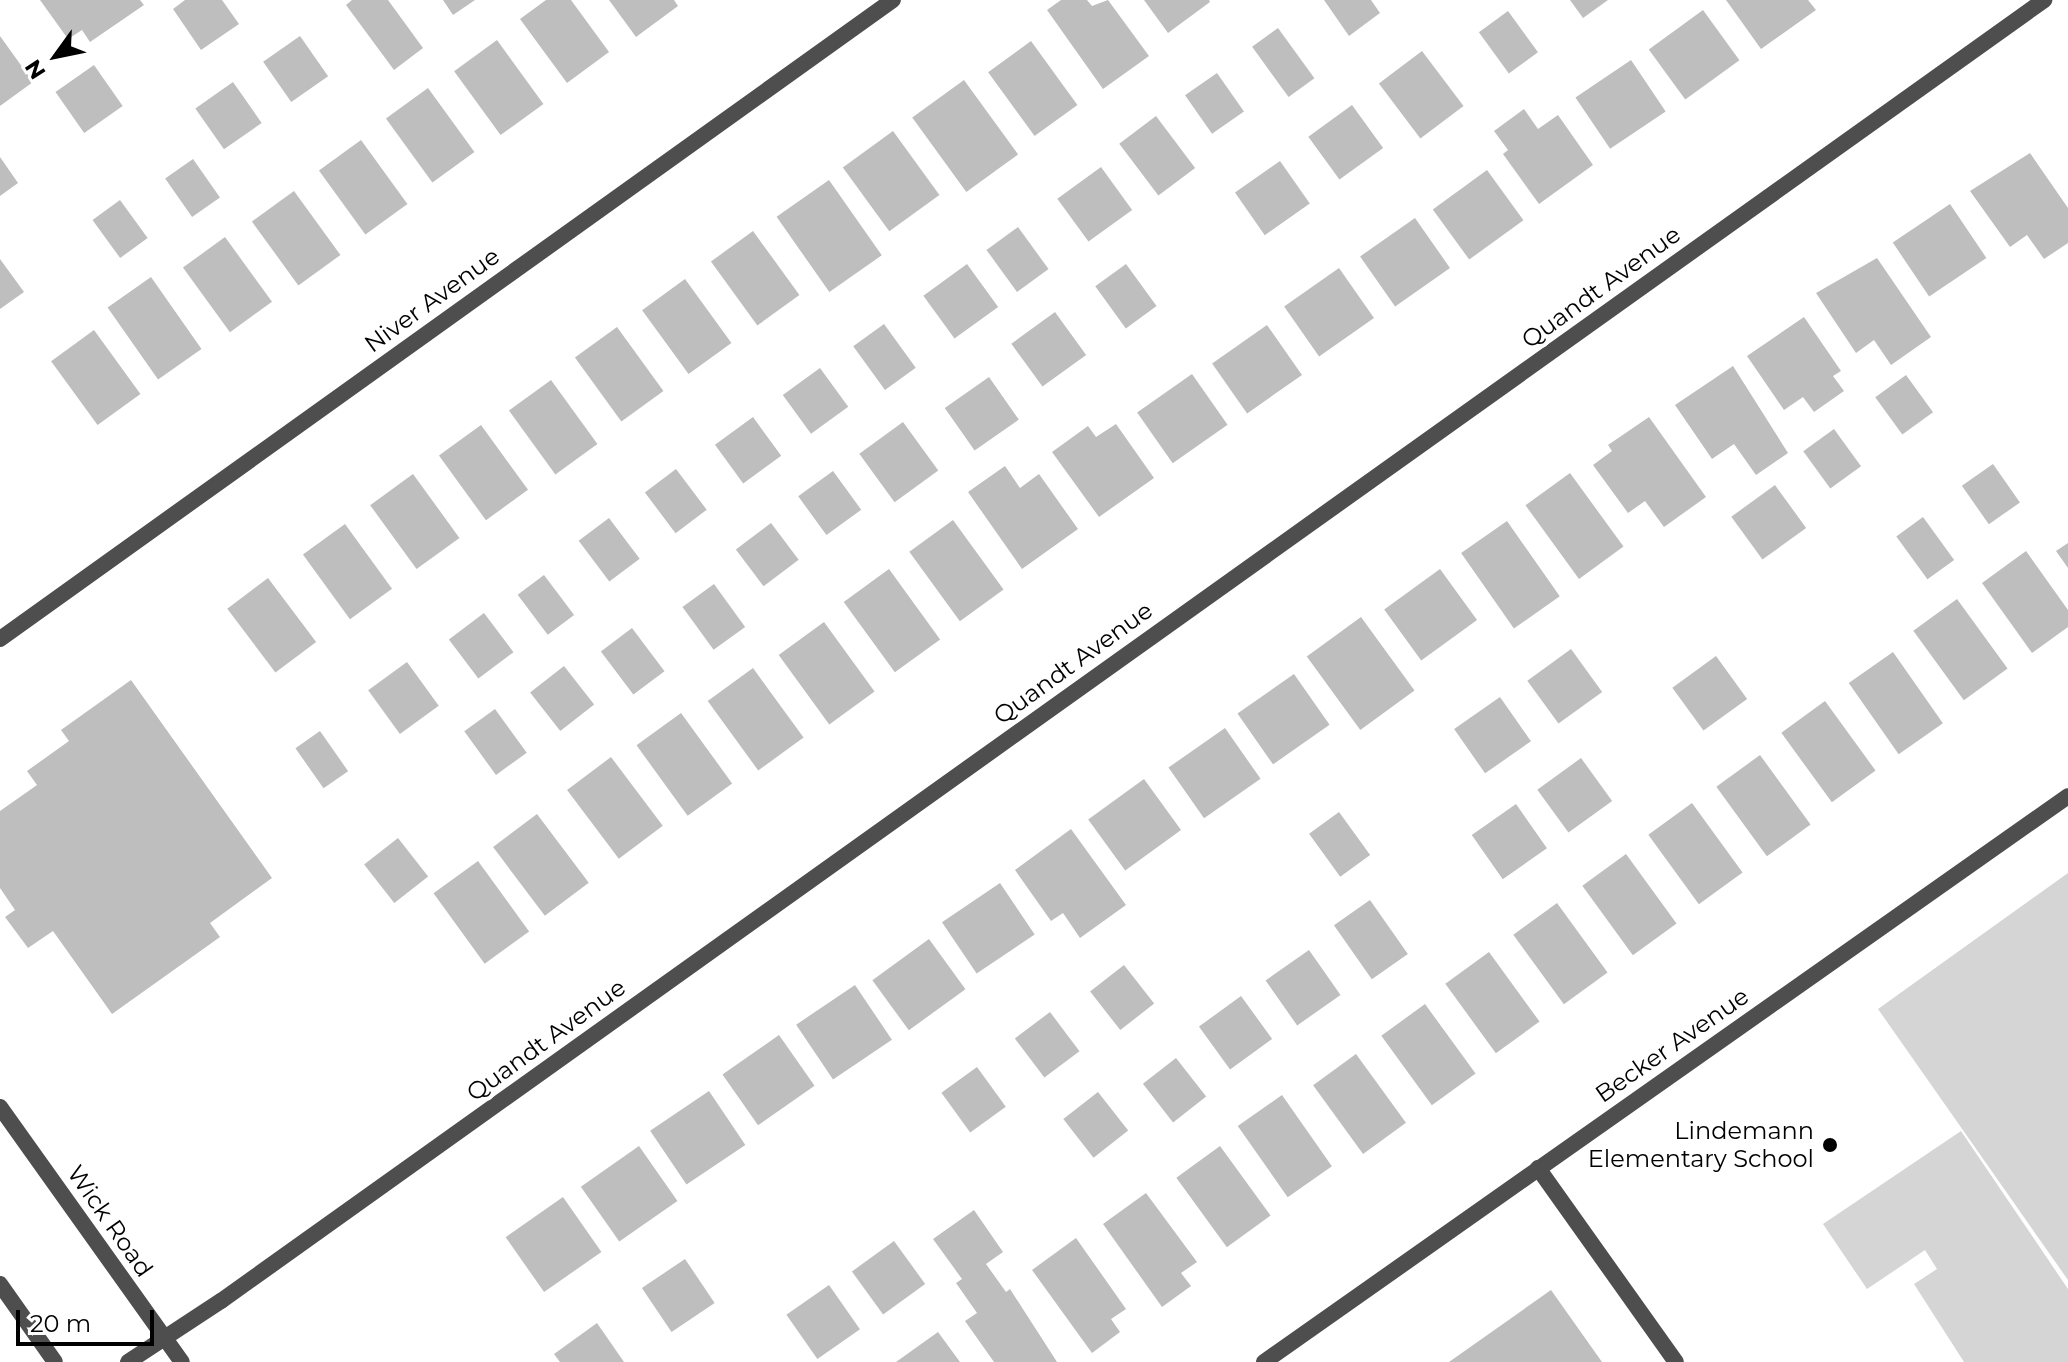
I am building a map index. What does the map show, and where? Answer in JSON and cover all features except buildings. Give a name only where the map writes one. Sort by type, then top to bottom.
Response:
[{"type":"street","name":"Niver Avenue","points":[[0,639],[893,0]]},
{"type":"street","name":"Quandt Avenue","points":[[128,1362],[273,1264],[2044,0]]},
{"type":"street","name":"Becker Avenue","points":[[1264,1362],[2068,796]]},
{"type":"street","name":"Wick Road","points":[[0,1107],[182,1362]]},
{"type":"street","points":[[1538,1168],[1676,1362]]},
{"type":"street","points":[[0,1284],[55,1362]]},
{"type":"shaded area","points":[[2068,873],[2068,1280],[1878,1009]]},
{"type":"shaded area","points":[[1961,1131],[2068,1289],[2068,1362],[1964,1362],[1914,1284],[1937,1269],[1925,1250],[1867,1289],[1823,1224]]},
{"type":"place","name":"Lindemann Elementary School","points":[[1830,1145]]}]
